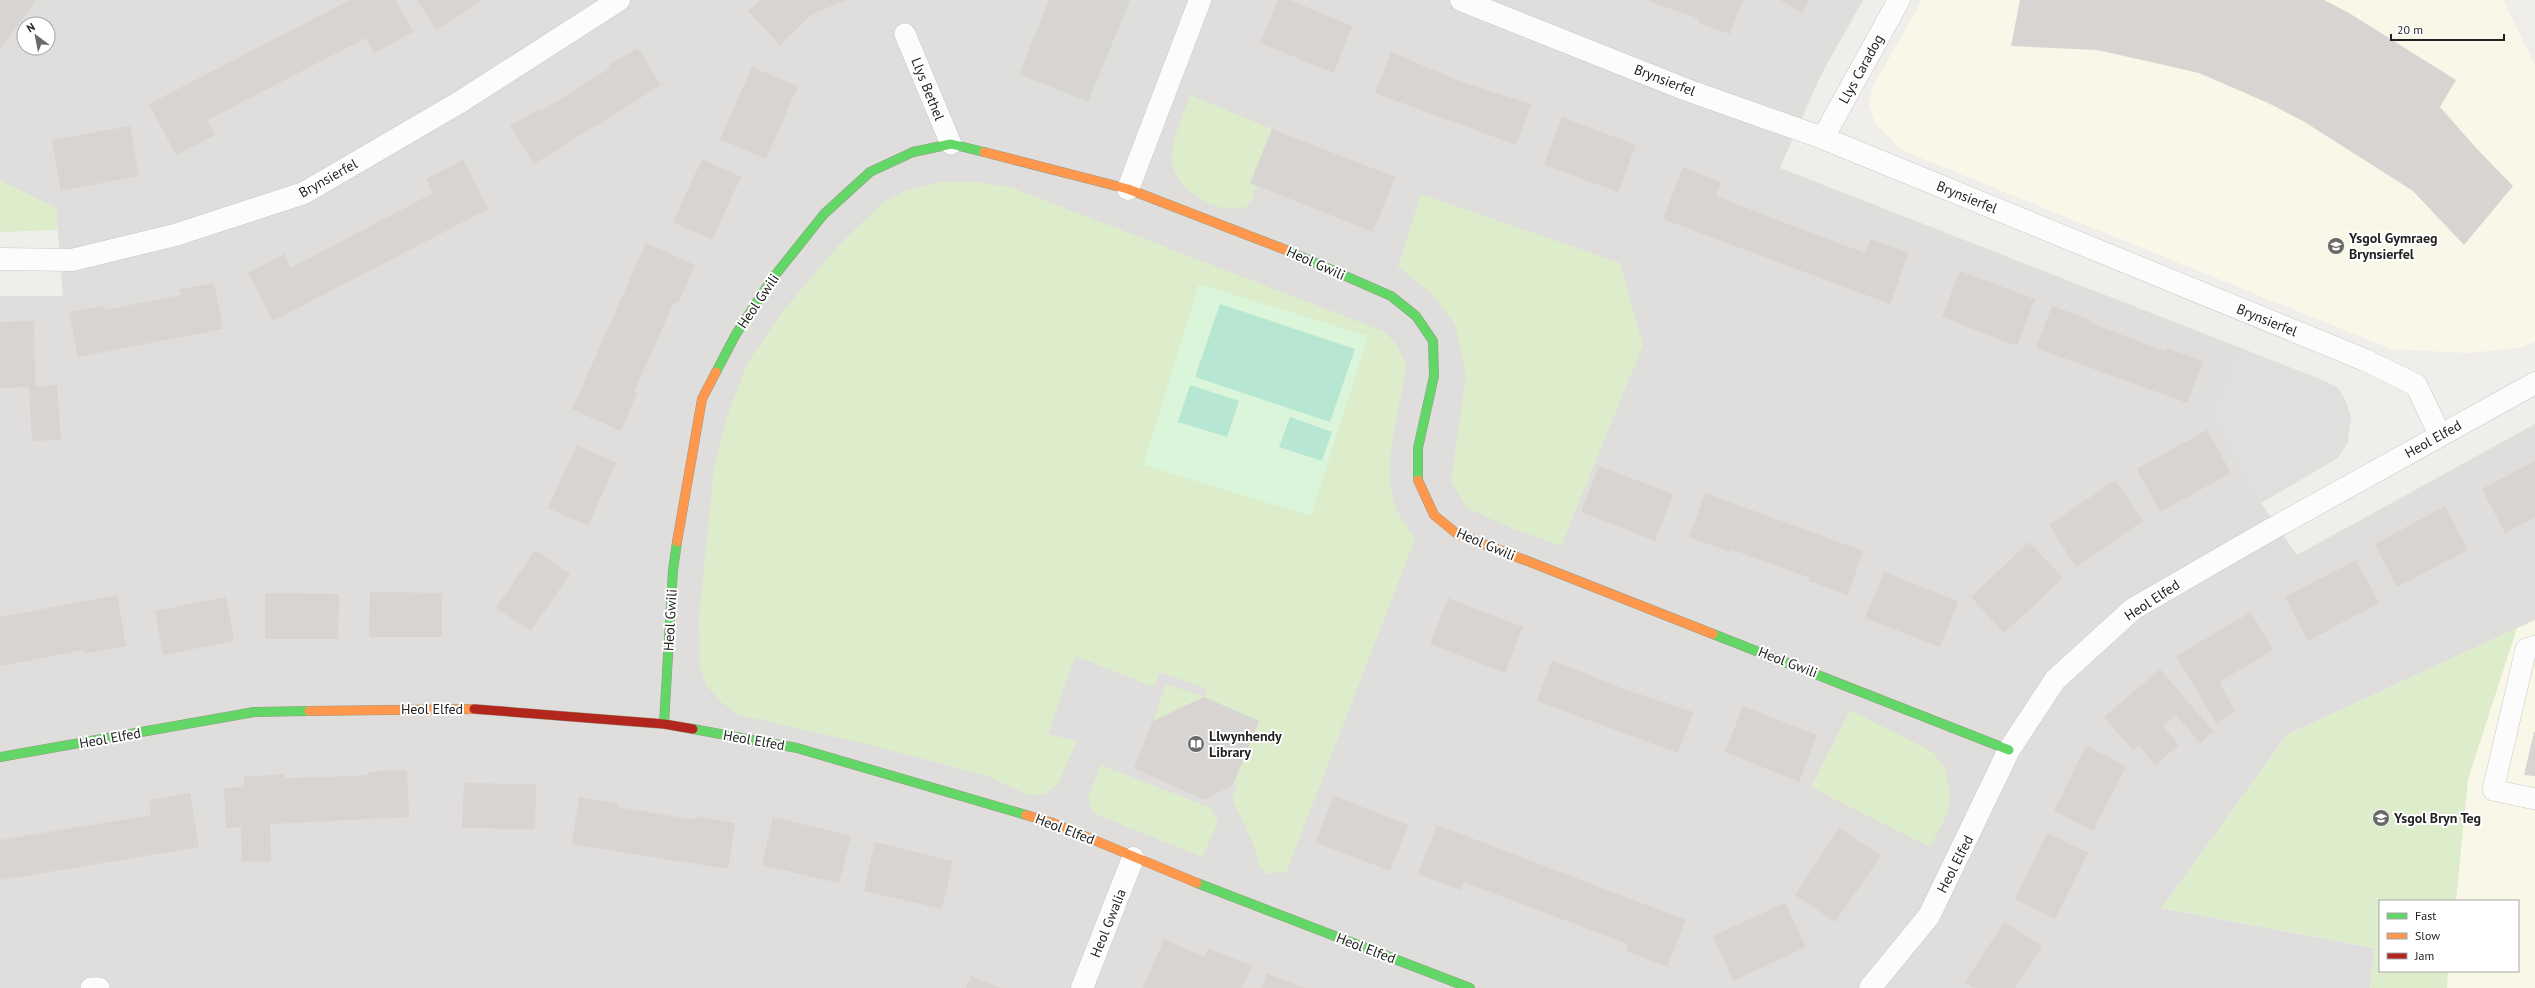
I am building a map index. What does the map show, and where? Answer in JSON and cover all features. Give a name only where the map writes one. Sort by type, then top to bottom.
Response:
[{"type":"street","name":"Brynsierfel","points":[[0,259],[72,260],[175,235],[304,193],[460,102],[619,0]]},
{"type":"street","points":[[1128,189],[1200,0]]},
{"type":"street","name":"Brynsierfel","points":[[1461,0],[1687,90],[1823,138],[2365,360],[2416,384],[2440,436]]},
{"type":"street","name":"Llys Caradog","points":[[1823,138],[1899,0]]},
{"type":"street","name":"Heol Gwili","points":[[664,724],[673,570],[685,489],[702,399],[736,334],[772,278],[824,214],[870,172],[914,152],[951,144],[1128,189],[1266,241],[1391,296],[1416,316],[1433,341],[1434,376],[1418,448],[1418,482],[1434,515],[1456,533],[2009,750]]},
{"type":"street","name":"Heol Elfed","points":[[1870,988],[1929,916],[1972,830],[2009,750],[2055,680],[2133,608],[2535,383]]},
{"type":"street","name":"Heol Elfed","points":[[0,757],[254,712],[456,708],[664,724],[798,748],[1053,823],[1133,858],[1470,988]]},
{"type":"street","name":"Heol Gwalia","points":[[1082,988],[1133,858]]},
{"type":"lane","name":"Llys Bethel","points":[[905,34],[951,144]]},
{"type":"lane","points":[[2535,646],[2526,649],[2493,790],[2535,799]]},
{"type":"lane","points":[[91,988],[99,988]]},
{"type":"shaded area","points":[[0,0],[1863,0],[1820,77],[1780,168],[2241,348],[2213,416],[2261,503],[2297,555],[2535,424],[2535,620],[2287,735],[2163,908],[2375,948],[2370,988],[0,988],[0,296],[63,296],[56,208],[0,181]]},
{"type":"shaded area","points":[[1020,0],[1162,0],[1116,131],[1097,141],[1080,141],[1025,126],[969,122]]},
{"type":"shaded area","name":"Ysgol Gymraeg Brynsierfel","points":[[1922,0],[2503,0],[2535,65],[2535,342],[2518,348],[2467,353],[2391,349],[1901,150],[1875,123],[1869,104],[1872,88]]},
{"type":"shaded area","points":[[2241,348],[2325,381],[2338,388],[2346,401],[2351,418],[2348,442],[2338,458],[2261,503],[2213,416]]},
{"type":"shaded area","name":"Ysgol Bryn Teg","points":[[2535,620],[2535,988],[2370,988],[2375,948],[2162,908],[2287,735]]},
{"type":"green space","points":[[1190,95],[1272,129],[1251,183],[1256,186],[1253,198],[1246,207],[1225,208],[1203,200],[1188,190],[1177,176],[1173,168],[1172,152],[1178,127]]},
{"type":"green space","points":[[0,181],[56,208],[58,230],[0,232]]},
{"type":"green space","points":[[940,182],[976,182],[1010,187],[1383,331],[1394,342],[1402,355],[1406,365],[1390,460],[1390,478],[1392,496],[1398,513],[1415,539],[1286,873],[1275,871],[1268,875],[1259,866],[1255,848],[1232,798],[1237,786],[1233,785],[1259,721],[1204,697],[1208,689],[1160,672],[1154,687],[1075,656],[1048,734],[1077,741],[1057,785],[1044,795],[1028,795],[988,776],[866,744],[739,715],[721,702],[707,686],[700,668],[699,619],[714,468],[727,417],[747,364],[783,311],[838,246],[883,202],[908,190]]},
{"type":"green space","points":[[1421,194],[1620,263],[1643,345],[1561,546],[1509,527],[1467,508],[1451,481],[1466,376],[1455,324],[1432,294],[1398,267]]},
{"type":"green space","points":[[1199,284],[1368,336],[1311,516],[1143,465]]},
{"type":"green space","points":[[1220,304],[1355,349],[1330,422],[1195,377]]},
{"type":"green space","points":[[1190,385],[1239,401],[1227,437],[1178,422]]},
{"type":"green space","points":[[1290,417],[1332,432],[1322,461],[1279,447]]},
{"type":"green space","name":"Ysgol Bryn Teg","points":[[2517,628],[2468,779],[2456,900],[2379,900],[2379,972],[2448,972],[2447,988],[2370,988],[2375,948],[2162,908],[2287,735]]},
{"type":"green space","points":[[1166,684],[1204,697],[1153,721]]},
{"type":"green space","points":[[1850,710],[1933,752],[1945,769],[1950,793],[1948,812],[1930,847],[1811,787]]},
{"type":"green space","points":[[1101,765],[1211,808],[1218,822],[1202,857],[1093,813],[1088,797]]},
{"type":"building","points":[[0,0],[32,0],[35,2],[25,16],[16,16],[16,28],[0,49]]},
{"type":"building","points":[[350,0],[396,0],[413,32],[374,53],[366,38],[207,120],[215,135],[176,155],[149,104]]},
{"type":"building","points":[[417,0],[482,0],[436,30]]},
{"type":"building","points":[[760,0],[847,0],[812,14],[780,45],[748,11]]},
{"type":"building","points":[[1049,0],[1130,0],[1088,102],[1019,74]]},
{"type":"building","points":[[1278,0],[1289,0],[1352,26],[1334,73],[1260,43]]},
{"type":"building","points":[[1646,0],[1743,0],[1730,34],[1698,23],[1699,19]]},
{"type":"building","points":[[1780,0],[1809,0],[1802,13]]},
{"type":"building","points":[[2020,0],[2324,0],[2349,13],[2456,80],[2440,107],[2477,149],[2513,186],[2464,245],[2413,191],[2303,121],[2268,103],[2199,73],[2097,50],[2011,46]]},
{"type":"building","points":[[638,48],[661,85],[534,164],[510,126],[540,108],[541,111],[610,68],[609,65]]},
{"type":"building","points":[[1391,52],[1459,81],[1531,104],[1516,145],[1375,93]]},
{"type":"building","points":[[752,67],[798,86],[766,159],[720,139]]},
{"type":"building","points":[[1562,117],[1636,145],[1618,192],[1544,165]]},
{"type":"building","points":[[130,126],[139,176],[61,191],[52,140]]},
{"type":"building","points":[[1272,129],[1395,177],[1373,232],[1250,183]]},
{"type":"building","points":[[702,159],[741,177],[712,240],[673,222]]},
{"type":"building","points":[[463,160],[488,209],[273,321],[248,273],[285,254],[291,268],[433,193],[426,179]]},
{"type":"building","points":[[1683,167],[1721,182],[1716,196],[1790,225],[1865,253],[1871,239],[1909,253],[1890,304],[1663,219]]},
{"type":"building","points":[[646,243],[695,265],[678,303],[674,302],[634,392],[637,393],[621,431],[572,409]]},
{"type":"building","points":[[1960,271],[2035,299],[2017,346],[1942,317]]},
{"type":"building","points":[[214,283],[223,329],[78,357],[69,312],[103,306],[104,310],[181,295],[180,289]]},
{"type":"building","points":[[2052,306],[2091,320],[2090,323],[2165,351],[2167,348],[2203,361],[2187,403],[2036,348]]},
{"type":"building","points":[[34,321],[35,387],[57,385],[61,440],[32,441],[29,387],[0,388],[0,322]]},
{"type":"building","points":[[2207,430],[2231,473],[2160,512],[2137,469]]},
{"type":"building","points":[[577,445],[616,463],[588,526],[548,508]]},
{"type":"building","points":[[2535,461],[2535,517],[2505,533],[2482,489]]},
{"type":"building","points":[[1599,466],[1673,494],[1655,541],[1581,512]]},
{"type":"building","points":[[2115,480],[2143,521],[2076,567],[2049,525]]},
{"type":"building","points":[[1705,493],[1863,551],[1848,595],[1809,581],[1810,578],[1731,549],[1730,552],[1689,537]]},
{"type":"building","points":[[2445,506],[2468,550],[2397,587],[2375,544]]},
{"type":"building","points":[[2029,542],[2063,578],[2004,633],[1971,597]]},
{"type":"building","points":[[535,550],[570,574],[531,631],[496,608]]},
{"type":"building","points":[[2356,560],[2379,603],[2308,641],[2285,597]]},
{"type":"building","points":[[1884,572],[1958,601],[1940,647],[1865,618]]},
{"type":"building","points":[[370,592],[442,593],[442,637],[369,637]]},
{"type":"building","points":[[265,593],[339,594],[338,639],[265,639]]},
{"type":"building","points":[[117,595],[126,646],[84,654],[83,650],[0,666],[0,617]]},
{"type":"building","points":[[226,597],[234,641],[163,655],[155,611]]},
{"type":"building","points":[[1448,598],[1523,627],[1505,673],[1430,644]]},
{"type":"building","points":[[2251,612],[2273,650],[2219,682],[2235,711],[2216,723],[2176,656]]},
{"type":"building","points":[[1552,660],[1621,688],[1693,712],[1678,753],[1537,701]]},
{"type":"building","points":[[2160,669],[2213,731],[2200,743],[2176,715],[2163,726],[2179,745],[2155,765],[2139,746],[2133,750],[2104,717]]},
{"type":"building","name":"Llwynhendy Library","points":[[1204,697],[1259,721],[1233,785],[1204,800],[1134,768],[1153,721]]},
{"type":"building","points":[[1743,706],[1817,735],[1799,782],[1725,752]]},
{"type":"building","points":[[2534,732],[2535,776],[2524,775]]},
{"type":"building","points":[[2086,746],[2126,766],[2093,831],[2054,811]]},
{"type":"building","points":[[407,770],[409,817],[270,824],[271,861],[242,862],[241,827],[226,828],[224,788],[244,787],[244,777],[285,774],[285,778],[328,777],[368,775],[368,772]]},
{"type":"building","points":[[464,783],[536,784],[535,829],[462,828]]},
{"type":"building","points":[[190,793],[199,847],[0,880],[0,840],[151,815],[149,800]]},
{"type":"building","points":[[1334,796],[1408,825],[1390,871],[1315,842]]},
{"type":"building","points":[[579,797],[619,804],[618,807],[696,820],[697,816],[735,823],[728,869],[572,844]]},
{"type":"building","points":[[773,817],[851,836],[839,883],[762,865]]},
{"type":"building","points":[[1437,825],[1686,920],[1667,967],[1626,951],[1628,944],[1464,882],[1461,890],[1418,874]]},
{"type":"building","points":[[1839,828],[1881,856],[1835,922],[1795,895]]},
{"type":"building","points":[[2047,833],[2088,853],[2055,919],[2015,899]]},
{"type":"building","points":[[875,842],[953,861],[942,909],[864,891]]},
{"type":"building","points":[[1785,903],[1806,947],[1733,981],[1713,936]]},
{"type":"building","points":[[2004,922],[2042,946],[2015,988],[1974,988],[1965,982]]},
{"type":"building","points":[[1164,939],[1205,957],[1208,948],[1252,966],[1242,988],[1143,988]]},
{"type":"building","points":[[1267,973],[1305,988],[1261,988]]},
{"type":"building","points":[[971,976],[1001,988],[966,988]]},
{"type":"traffic: fast","points":[[716,372],[736,334],[772,279],[824,214],[870,172],[913,152],[951,144],[984,152]]},
{"type":"traffic: fast","points":[[1286,250],[1391,296],[1416,316],[1433,341],[1434,376],[1418,448],[1418,480]]},
{"type":"traffic: fast","points":[[664,724],[673,570],[677,542]]},
{"type":"traffic: fast","points":[[1713,634],[2009,750]]},
{"type":"traffic: fast","points":[[0,757],[254,712],[309,711]]},
{"type":"traffic: fast","points":[[693,729],[797,748],[1026,815]]},
{"type":"traffic: fast","points":[[1197,883],[1470,988]]},
{"type":"traffic: slow","points":[[984,152],[1128,189],[1286,250]]},
{"type":"traffic: slow","points":[[677,542],[702,399],[716,372]]},
{"type":"traffic: slow","points":[[1418,480],[1434,515],[1456,533],[1713,634]]},
{"type":"traffic: slow","points":[[309,711],[474,709]]},
{"type":"traffic: slow","points":[[1026,815],[1053,823],[1197,883]]},
{"type":"traffic: jam","points":[[474,709],[664,724],[693,729]]},
{"type":"place","name":"Ysgol Gymraeg Brynsierfel","points":[[2336,246]]},
{"type":"place","name":"Llwynhendy Library","points":[[1196,744]]},
{"type":"place","name":"Ysgol Bryn Teg","points":[[2381,818]]}]
